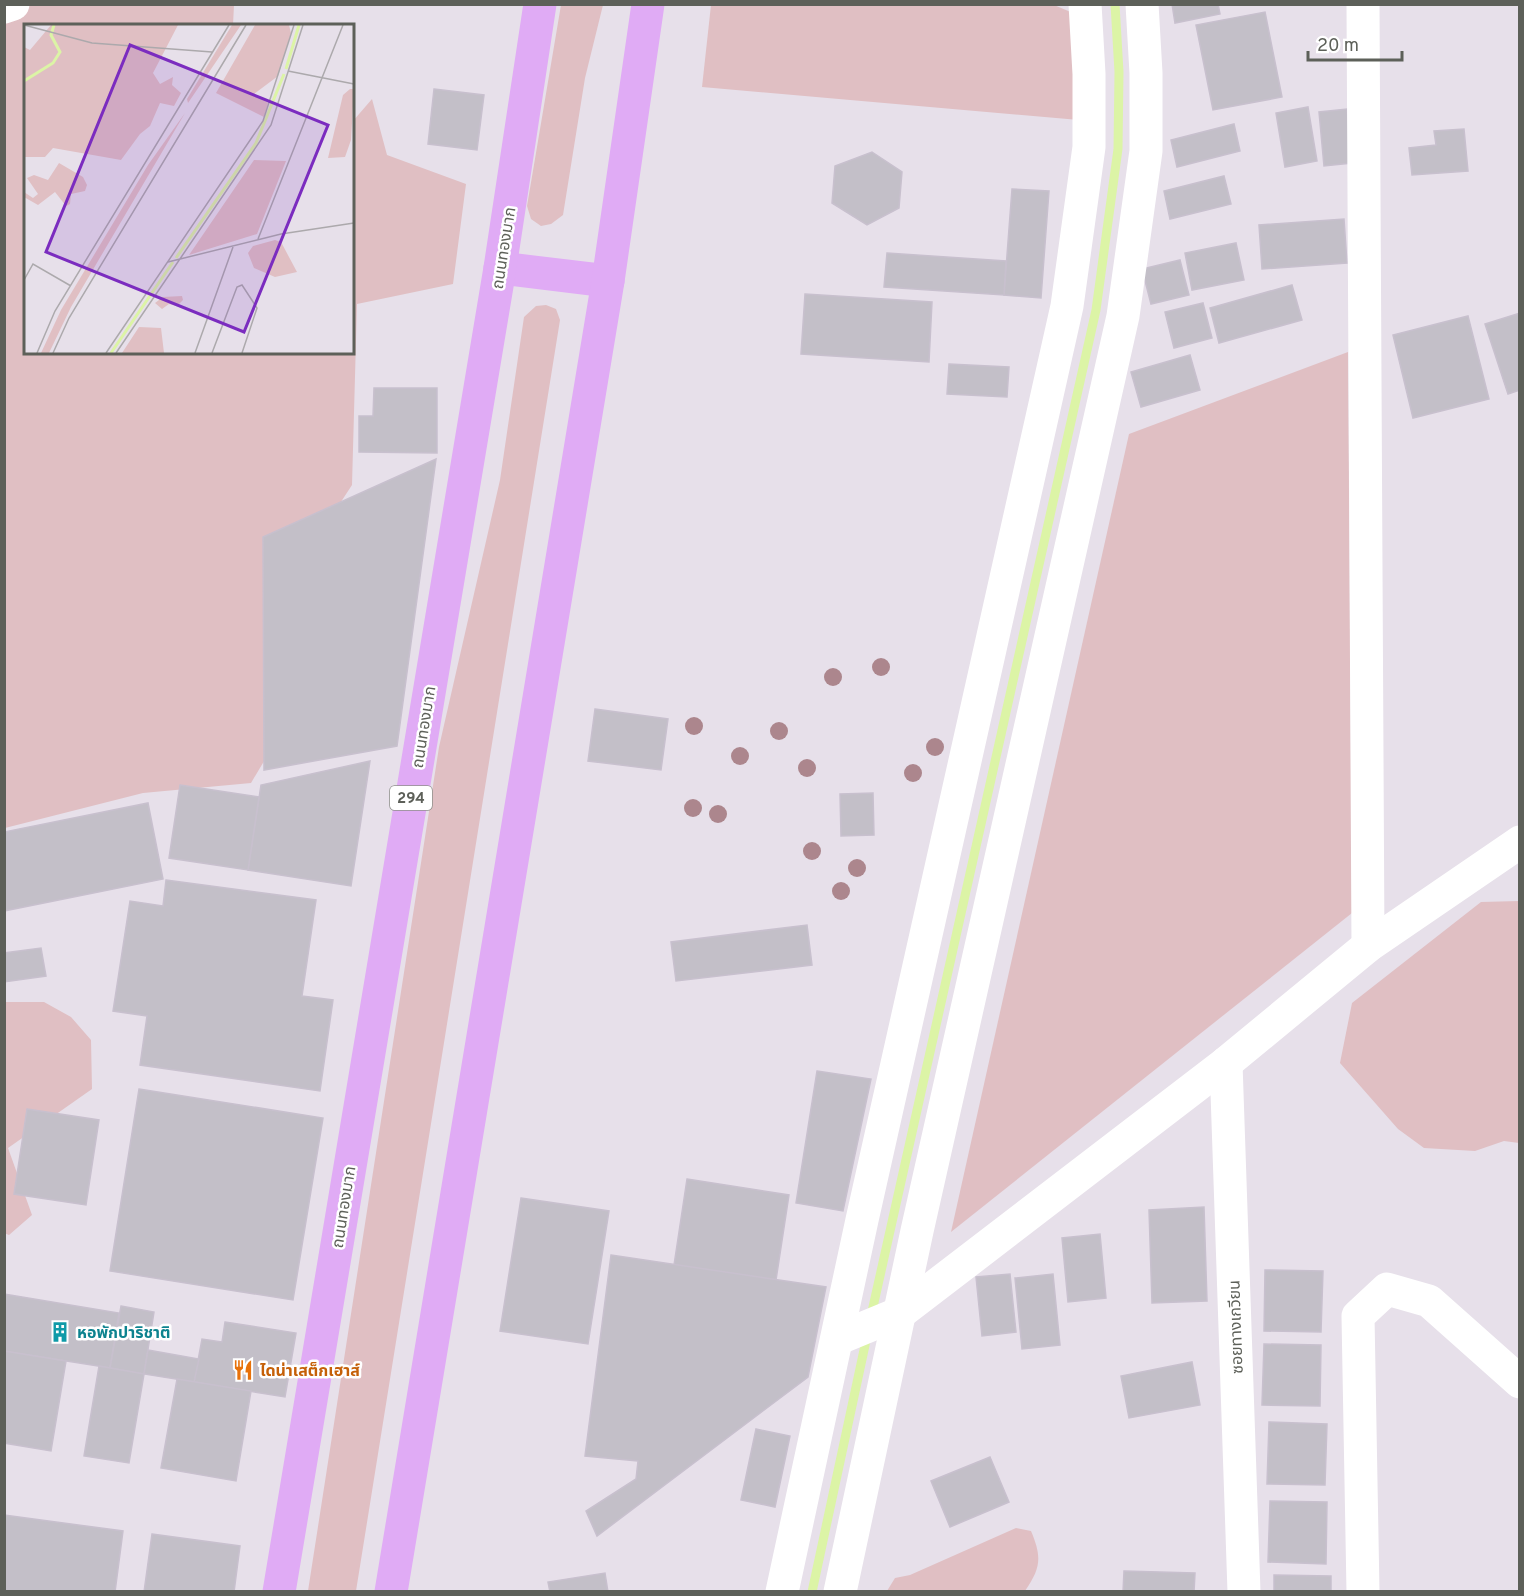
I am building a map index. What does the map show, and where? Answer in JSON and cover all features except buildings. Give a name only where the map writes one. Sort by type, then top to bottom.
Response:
[{"type":"main road","name":"ถนนทองมาก","points":[[279,1592],[500,268],[540,4]]},
{"type":"main road","points":[[391,1592],[608,281],[648,4]]},
{"type":"main road","points":[[500,268],[608,281]]},
{"type":"street","points":[[4,7],[13,4]]},
{"type":"street","points":[[782,1592],[1067,306],[1089,147],[1089,74],[1085,4]]},
{"type":"street","points":[[840,1592],[900,1313],[1123,316],[1146,151],[1146,73],[1142,4]]},
{"type":"street","points":[[1363,4],[1368,946]]},
{"type":"street","points":[[837,1339],[900,1313],[1226,1063],[1368,946],[1520,842]]},
{"type":"street","name":"ซอยทางเกวียน","points":[[1226,1063],[1244,1592]]},
{"type":"street","points":[[1363,1592],[1358,1316],[1387,1289],[1429,1301],[1520,1382]]},
{"type":"shaded area","points":[[5,5],[234,5],[233,24],[24,24],[24,354],[354,354],[354,120],[372,99],[387,155],[466,184],[453,284],[357,304],[352,485],[303,560],[282,731],[251,783],[143,793],[5,828]]},
{"type":"shaded area","points":[[561,5],[603,5],[585,78],[563,215],[551,224],[541,226],[531,219],[527,206]]},
{"type":"shaded area","points":[[711,5],[1054,5],[1073,13],[1079,120],[702,87]]},
{"type":"shaded area","points":[[546,305],[556,309],[560,320],[356,1591],[308,1591],[439,747],[500,480],[524,317],[536,306]]},
{"type":"shaded area","points":[[1348,352],[1352,913],[951,1232],[1129,434]]},
{"type":"shaded area","points":[[1519,901],[1519,1143],[1504,1141],[1475,1151],[1424,1148],[1398,1129],[1340,1063],[1352,1003],[1481,902]]},
{"type":"shaded area","points":[[4,1002],[44,1002],[71,1017],[91,1040],[92,1089],[8,1148],[32,1215],[9,1235],[4,1233]]},
{"type":"shaded area","points":[[1016,1528],[1031,1531],[1038,1555],[1037,1569],[1025,1591],[887,1591],[895,1578],[910,1575]]},
{"type":"waterway","points":[[871,1316],[1096,310],[1118,149],[1119,72],[1115,4]]},
{"type":"waterway","points":[[812,1592],[867,1336]]},
{"type":"place","name":"หอพักปาริชาติ","points":[[60,1332]]},
{"type":"place","name":"ไดน่าเสต็กเฮาส์","points":[[243,1370]]}]
